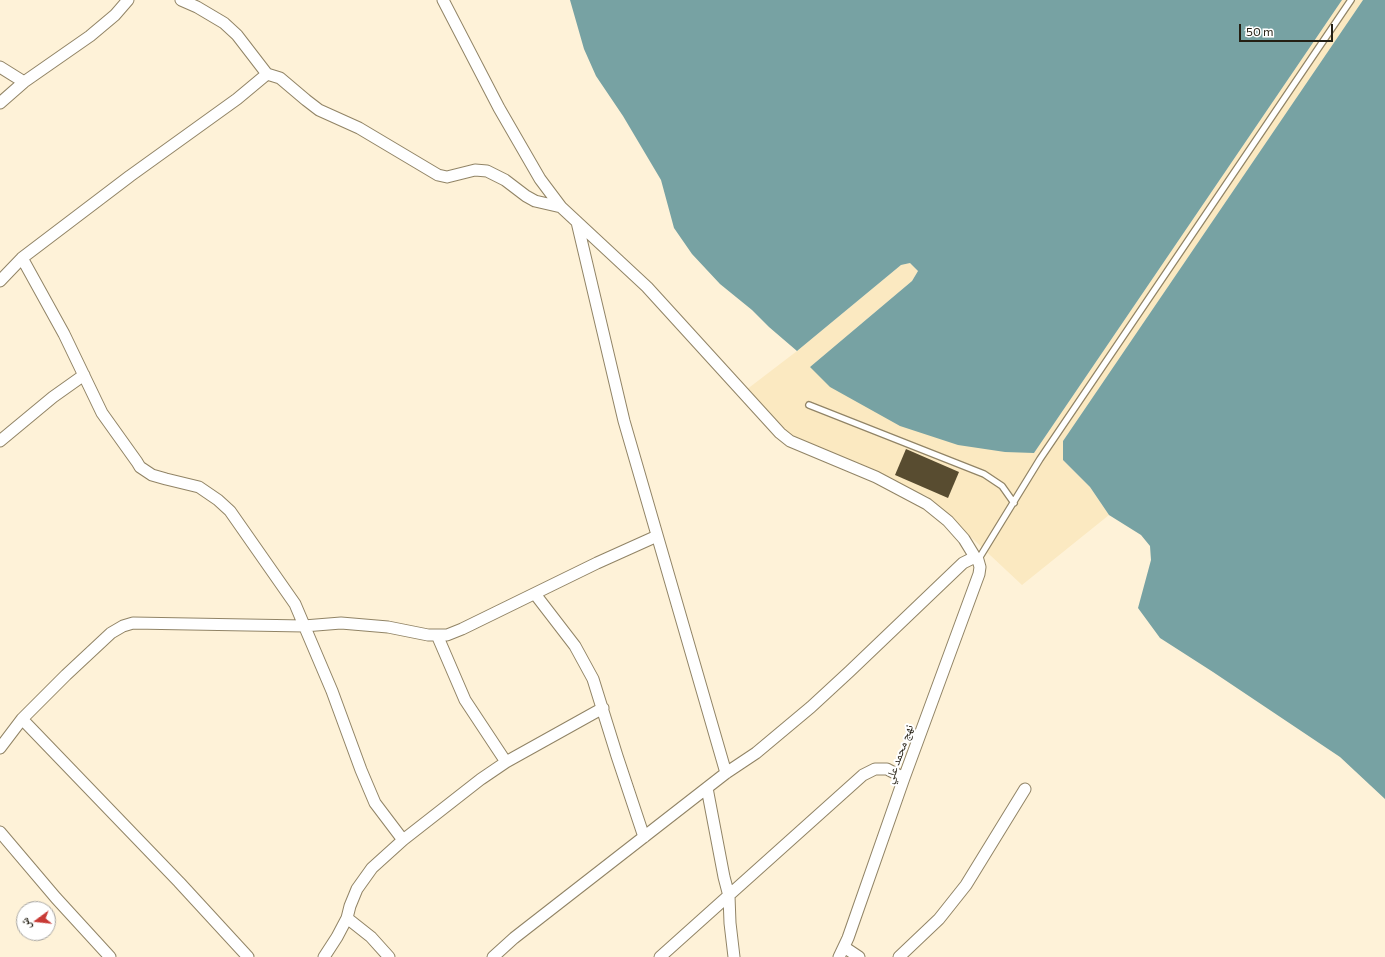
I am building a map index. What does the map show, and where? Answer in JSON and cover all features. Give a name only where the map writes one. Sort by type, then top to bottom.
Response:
[{"type":"street","points":[[0,103],[24,82],[90,36],[116,15],[128,0]]},
{"type":"street","points":[[181,0],[197,7],[224,23],[237,35],[267,74],[280,78],[319,110],[359,128],[438,175],[447,177],[479,170],[487,171],[505,180],[526,196],[561,208]]},
{"type":"street","points":[[443,0],[499,108],[540,179],[561,208],[647,287],[780,433],[790,441],[876,477],[928,504],[948,521],[959,533],[976,559],[963,563],[850,671],[756,753],[726,773],[644,836],[514,938],[493,957]]},
{"type":"street","points":[[0,67],[24,82]]},
{"type":"street","points":[[0,281],[22,258],[130,176],[237,99],[267,74]]},
{"type":"street","points":[[577,222],[624,421],[726,773]]},
{"type":"street","points":[[22,258],[64,334],[102,412],[140,467],[152,475],[198,487],[218,500],[230,511],[295,604],[332,691],[361,770],[375,803],[403,840]]},
{"type":"street","points":[[0,441],[84,375]]},
{"type":"street","points":[[0,748],[22,719],[66,675],[111,633],[123,626],[133,623],[304,626],[341,623],[388,627],[428,635],[447,635],[657,536]]},
{"type":"street","name":"نهج محمد علي","points":[[839,957],[844,947],[979,574],[980,567],[976,559]]},
{"type":"street","points":[[535,594],[574,646],[593,679],[644,836]]},
{"type":"street","points":[[437,635],[465,700],[506,762]]},
{"type":"street","points":[[324,957],[347,918],[357,889],[372,868],[403,840],[481,779],[506,762],[602,708]]},
{"type":"street","points":[[22,719],[179,882],[248,957]]},
{"type":"street","points":[[660,957],[863,775],[875,769],[887,769],[904,778]]},
{"type":"street","points":[[707,788],[729,896],[730,923],[734,957]]},
{"type":"street","points":[[899,957],[939,919],[966,885],[1025,789]]},
{"type":"street","points":[[0,832],[56,898],[110,957]]},
{"type":"street","points":[[347,918],[371,937],[389,957]]},
{"type":"street","points":[[844,947],[859,957]]},
{"type":"lane","points":[[976,559],[1014,503],[1040,458],[1351,0]]},
{"type":"lane","points":[[808,405],[984,474],[1002,486],[1014,503]]},
{"type":"shaded area","points":[[1342,0],[1363,0],[1063,441],[1063,460],[1090,487],[1109,515],[1022,585],[927,496],[787,436],[746,390],[797,351],[901,265],[910,263],[918,271],[912,281],[810,367],[1034,453]]},
{"type":"water","points":[[570,0],[1342,0],[1034,453],[1005,452],[958,445],[900,426],[830,387],[810,367],[912,281],[918,271],[910,263],[901,265],[797,351],[752,310],[720,284],[692,254],[674,228],[661,180],[623,116],[596,76],[584,49]]},
{"type":"water","points":[[1363,0],[1385,0],[1385,799],[1340,757],[1160,638],[1138,608],[1151,560],[1150,546],[1141,535],[1109,515],[1090,487],[1063,460],[1063,441]]},
{"type":"building","points":[[906,449],[959,472],[948,498],[895,475]]}]
